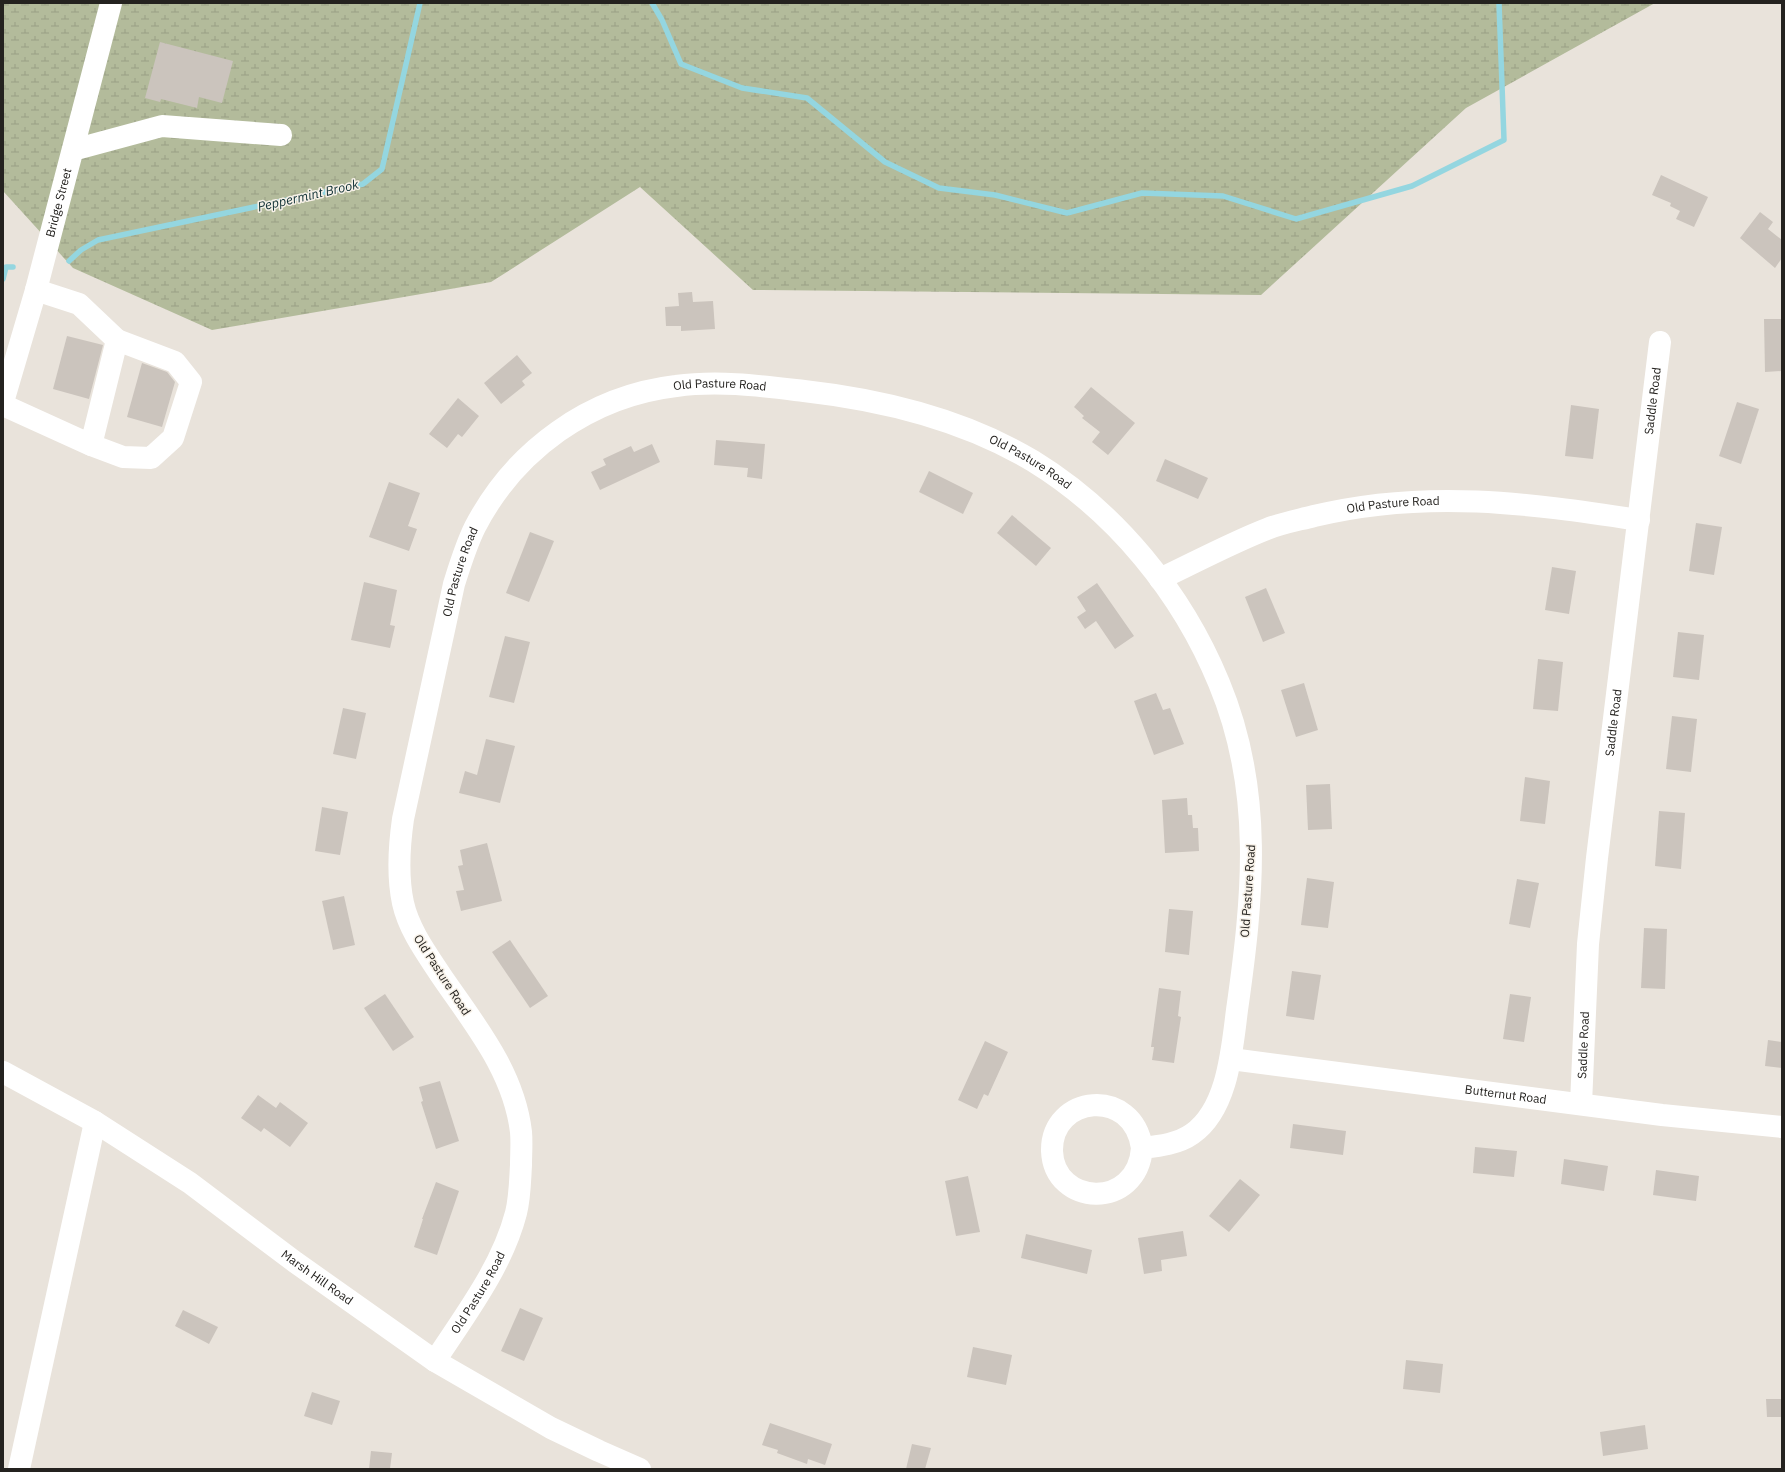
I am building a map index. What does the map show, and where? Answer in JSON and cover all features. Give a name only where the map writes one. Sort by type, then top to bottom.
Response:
[{"type":"street","name":"Bridge Street","points":[[3,402],[36,290],[110,3]]},
{"type":"street","points":[[73,150],[162,126],[281,135]]},
{"type":"street","points":[[3,405],[91,445],[122,457],[151,458],[173,438],[191,382],[175,362],[117,340],[79,304],[36,290]]},
{"type":"street","points":[[91,445],[117,340]]},
{"type":"street","name":"Saddle Road","points":[[1581,1104],[1588,944],[1597,858],[1660,342]]},
{"type":"street","name":"Old Pasture Road","points":[[435,1361],[490,1275],[505,1245],[516,1213],[520,1186],[521,1132],[504,1073],[492,1050],[420,944],[411,926],[403,904],[400,883],[400,842],[405,811],[454,584],[462,557],[473,530],[504,481],[545,440],[594,410],[621,398],[649,390],[677,385],[746,385],[837,395],[883,403],[933,416],[966,428],[1032,461],[1063,482],[1091,504],[1118,530],[1160,579],[1181,608],[1218,680],[1235,730],[1248,792],[1252,852],[1251,884],[1240,992],[1231,1059],[1219,1097],[1203,1124],[1191,1135],[1176,1142],[1142,1148]]},
{"type":"street","name":"Old Pasture Road","points":[[1160,579],[1268,528],[1335,511],[1371,506],[1415,501],[1499,502],[1546,506],[1639,520]]},
{"type":"street","name":"Butternut Road","points":[[1231,1059],[1581,1104],[1782,1127]]},
{"type":"street","name":"Marsh Hill Road","points":[[3,1072],[95,1122],[190,1183],[295,1262],[435,1361],[551,1428],[598,1451],[640,1469]]},
{"type":"street","points":[[1101,1104],[1112,1107],[1130,1118],[1140,1137],[1142,1148],[1140,1164],[1132,1178],[1115,1190],[1099,1194],[1083,1192],[1065,1180],[1054,1161],[1052,1151],[1053,1140],[1057,1130],[1070,1113],[1080,1108],[1101,1104]]},
{"type":"street","points":[[19,1469],[95,1122]]},
{"type":"green space","points":[[3,3],[1655,3],[1466,108],[1261,295],[753,290],[640,187],[491,282],[212,330],[73,268],[3,191]]},
{"type":"building","points":[[160,42],[233,61],[222,103],[199,97],[197,108],[161,99],[160,102],[145,98]]},
{"type":"building","points":[[1661,175],[1708,197],[1694,227],[1676,219],[1680,211],[1670,206],[1671,203],[1652,195]]},
{"type":"building","points":[[1760,212],[1773,222],[1768,229],[1782,240],[1782,258],[1775,268],[1740,238]]},
{"type":"building","points":[[692,292],[693,302],[713,301],[715,329],[681,331],[681,326],[666,326],[665,307],[679,306],[678,293]]},
{"type":"building","points":[[1764,319],[1782,319],[1782,371],[1765,372]]},
{"type":"building","points":[[67,336],[103,345],[89,399],[53,389]]},
{"type":"building","points":[[517,355],[532,373],[522,381],[525,385],[501,404],[484,383]]},
{"type":"building","points":[[142,363],[167,372],[175,382],[162,427],[127,417]]},
{"type":"building","points":[[1091,387],[1135,423],[1108,455],[1092,442],[1100,432],[1082,418],[1084,416],[1074,407]]},
{"type":"building","points":[[458,398],[479,416],[462,437],[458,434],[447,448],[429,434]]},
{"type":"building","points":[[1737,402],[1759,409],[1741,464],[1719,456]]},
{"type":"building","points":[[1571,405],[1599,409],[1593,459],[1565,456]]},
{"type":"building","points":[[716,440],[765,444],[762,479],[747,477],[748,468],[714,465]]},
{"type":"building","points":[[652,444],[660,462],[600,490],[591,472],[606,465],[603,459],[631,446],[634,452]]},
{"type":"building","points":[[1165,459],[1208,478],[1198,499],[1156,481]]},
{"type":"building","points":[[929,471],[973,493],[963,514],[919,492]]},
{"type":"building","points":[[389,482],[420,493],[408,526],[417,529],[409,551],[369,537]]},
{"type":"building","points":[[1012,515],[1051,548],[1036,566],[997,533]]},
{"type":"building","points":[[1696,523],[1722,527],[1714,575],[1689,571]]},
{"type":"building","points":[[530,532],[554,541],[529,602],[506,593]]},
{"type":"building","points":[[1552,567],[1576,571],[1569,614],[1545,610]]},
{"type":"building","points":[[364,582],[397,590],[390,625],[395,626],[390,648],[351,640]]},
{"type":"building","points":[[1097,583],[1134,636],[1115,649],[1096,621],[1085,629],[1077,617],[1086,611],[1077,597]]},
{"type":"building","points":[[1266,588],[1285,633],[1263,642],[1245,597]]},
{"type":"building","points":[[1678,632],[1704,635],[1699,680],[1673,677]]},
{"type":"building","points":[[505,636],[530,642],[514,703],[489,697]]},
{"type":"building","points":[[1538,659],[1563,662],[1558,711],[1533,709]]},
{"type":"building","points":[[1304,683],[1318,730],[1296,737],[1281,690]]},
{"type":"building","points":[[1156,693],[1163,710],[1170,708],[1184,744],[1154,755],[1134,701]]},
{"type":"building","points":[[343,708],[366,713],[356,759],[333,754]]},
{"type":"building","points":[[1672,716],[1697,719],[1691,772],[1666,769]]},
{"type":"building","points":[[486,739],[515,746],[500,803],[459,793],[465,771],[477,775]]},
{"type":"building","points":[[1525,777],[1550,781],[1545,824],[1520,821]]},
{"type":"building","points":[[1330,784],[1332,829],[1308,830],[1306,785]]},
{"type":"building","points":[[1187,798],[1188,815],[1192,815],[1193,828],[1198,828],[1199,851],[1165,853],[1162,800]]},
{"type":"building","points":[[322,807],[348,812],[340,855],[315,851]]},
{"type":"building","points":[[1659,811],[1685,813],[1681,869],[1655,866]]},
{"type":"building","points":[[487,843],[502,901],[461,911],[456,891],[464,890],[458,866],[463,865],[460,850]]},
{"type":"building","points":[[1307,878],[1334,882],[1328,928],[1301,925]]},
{"type":"building","points":[[1517,879],[1539,883],[1530,928],[1509,924]]},
{"type":"building","points":[[344,896],[355,945],[333,950],[322,901]]},
{"type":"building","points":[[1169,909],[1193,911],[1189,955],[1165,952]]},
{"type":"building","points":[[1644,928],[1667,929],[1665,989],[1641,988]]},
{"type":"building","points":[[510,940],[548,996],[530,1008],[492,952]]},
{"type":"building","points":[[1292,971],[1321,975],[1314,1020],[1286,1016]]},
{"type":"building","points":[[1159,988],[1181,991],[1178,1016],[1181,1017],[1174,1063],[1152,1060],[1154,1047],[1151,1047]]},
{"type":"building","points":[[385,994],[414,1037],[393,1051],[364,1008]]},
{"type":"building","points":[[1510,994],[1531,997],[1524,1042],[1503,1039]]},
{"type":"building","points":[[1768,1040],[1782,1042],[1782,1068],[1765,1066]]},
{"type":"building","points":[[985,1041],[1008,1052],[988,1096],[984,1094],[977,1109],[958,1100]]},
{"type":"building","points":[[440,1081],[459,1141],[436,1149],[421,1102],[423,1101],[419,1087]]},
{"type":"building","points":[[258,1095],[276,1108],[280,1102],[308,1123],[290,1147],[264,1128],[261,1132],[241,1118]]},
{"type":"building","points":[[1293,1124],[1346,1131],[1343,1155],[1290,1148]]},
{"type":"building","points":[[1475,1147],[1517,1151],[1514,1177],[1473,1173]]},
{"type":"building","points":[[1564,1159],[1608,1166],[1604,1191],[1561,1184]]},
{"type":"building","points":[[1656,1170],[1699,1176],[1696,1201],[1653,1195]]},
{"type":"building","points":[[968,1176],[980,1232],[956,1236],[945,1181]]},
{"type":"building","points":[[1240,1179],[1260,1195],[1229,1232],[1209,1216]]},
{"type":"building","points":[[436,1182],[459,1191],[437,1255],[414,1247],[422,1219]]},
{"type":"building","points":[[1183,1231],[1187,1256],[1161,1260],[1162,1271],[1144,1274],[1138,1238]]},
{"type":"building","points":[[1026,1234],[1092,1250],[1087,1274],[1021,1258]]},
{"type":"building","points":[[520,1308],[543,1318],[524,1361],[501,1351]]},
{"type":"building","points":[[183,1310],[218,1327],[209,1344],[175,1326]]},
{"type":"building","points":[[973,1347],[1012,1355],[1006,1385],[967,1377]]},
{"type":"building","points":[[1406,1360],[1443,1364],[1440,1393],[1403,1389]]},
{"type":"building","points":[[312,1392],[340,1401],[332,1425],[304,1416]]},
{"type":"building","points":[[1766,1399],[1782,1399],[1782,1417],[1767,1417]]},
{"type":"building","points":[[770,1423],[832,1444],[825,1465],[808,1459],[807,1464],[777,1453],[778,1450],[762,1445]]},
{"type":"building","points":[[1645,1425],[1648,1449],[1603,1456],[1600,1432]]},
{"type":"building","points":[[912,1444],[931,1448],[925,1469],[906,1469]]},
{"type":"building","points":[[371,1451],[392,1453],[390,1469],[369,1469]]},
{"type":"waterway","name":"Peppermint Brook","points":[[69,261],[81,250],[98,240],[363,184],[382,169],[420,3]]},
{"type":"waterway","points":[[652,3],[662,20],[681,64],[742,88],[807,98],[885,162],[939,188],[995,195],[1067,213],[1142,193],[1223,196],[1296,219],[1412,186],[1504,140],[1499,3]]},
{"type":"waterway","name":"Peppermint Brook","points":[[3,279],[6,267],[13,267]]}]
